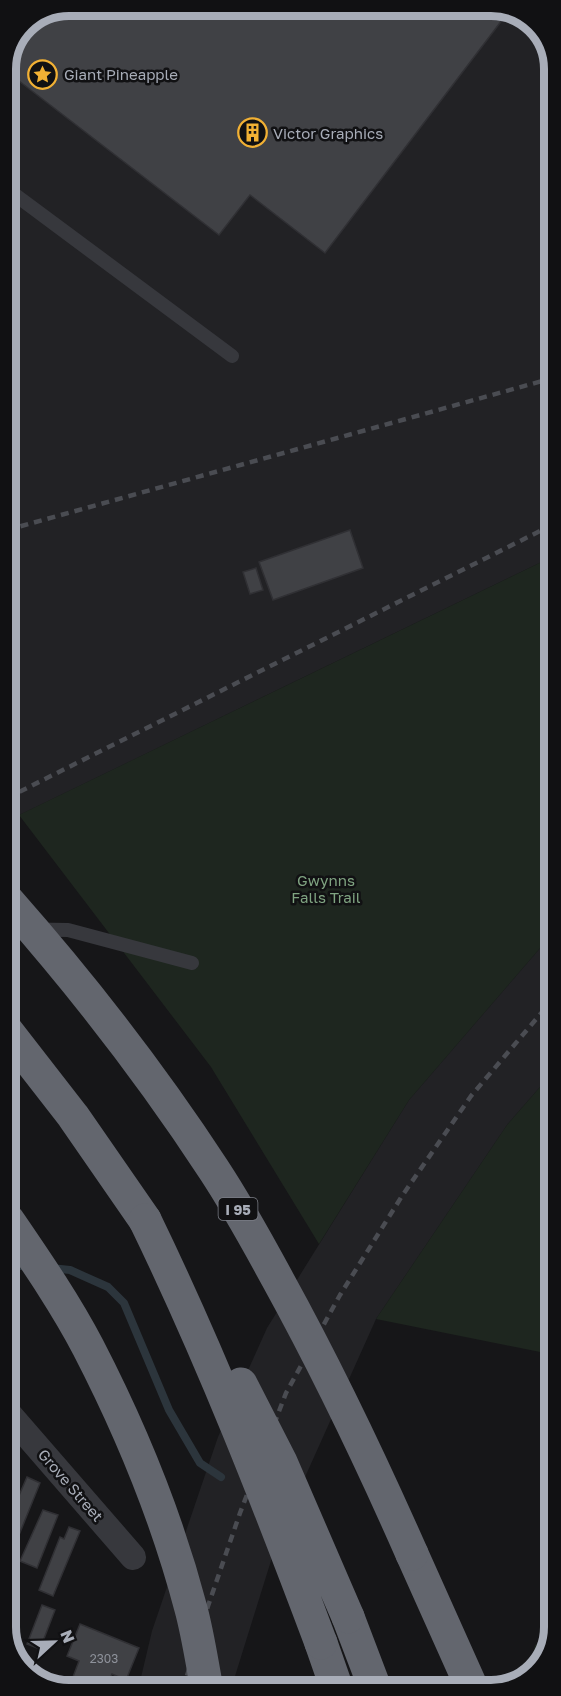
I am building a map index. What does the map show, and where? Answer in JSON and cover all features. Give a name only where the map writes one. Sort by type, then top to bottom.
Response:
[{"type":"highway","name":"I 95","points":[[16,910],[55,955],[140,1065],[215,1171],[257,1242],[355,1428],[412,1554],[456,1680]]},
{"type":"highway","points":[[16,1043],[73,1116],[145,1220],[215,1337],[256,1412],[316,1538],[372,1680]]},
{"type":"highway","points":[[145,1220],[180,1291],[236,1420],[335,1680]]},
{"type":"highway","points":[[16,1232],[87,1345],[129,1431],[164,1520],[191,1610],[205,1679]]},
{"type":"highway","points":[[412,1554],[468,1680]]},
{"type":"street","name":"Grove Street","points":[[16,1422],[133,1557]]},
{"type":"lane","points":[[16,195],[232,356]]},
{"type":"lane","points":[[16,929],[68,930],[192,963]]},
{"type":"shaded area","points":[[69,16],[495,17],[512,21],[529,32],[539,46],[544,62],[544,561],[16,817],[16,69],[21,49],[32,32],[49,21]]},
{"type":"shaded area","points":[[544,944],[544,1082],[507,1125],[376,1319],[279,1535],[234,1679],[141,1679],[152,1631],[218,1437],[267,1328],[409,1100]]},
{"type":"green space","name":"Gwynns Falls Trail","points":[[544,561],[544,944],[409,1100],[319,1244],[211,1067],[19,815]]},
{"type":"green space","points":[[544,1082],[544,1353],[376,1319],[507,1125]]},
{"type":"green space","points":[[542,1641],[532,1661],[535,1645]]},
{"type":"building","name":"Victor Graphics","points":[[69,16],[503,18],[325,253],[250,195],[219,235],[16,79],[21,49],[32,32],[49,21]]},
{"type":"building","points":[[350,530],[363,568],[273,600],[259,562]]},
{"type":"building","points":[[256,568],[263,590],[250,594],[243,572]]},
{"type":"building","points":[[27,1477],[40,1483],[19,1535],[16,1534],[16,1502]]},
{"type":"building","points":[[43,1510],[58,1515],[37,1568],[20,1561]]},
{"type":"building","points":[[69,1527],[80,1531],[53,1596],[39,1590],[60,1537],[64,1539]]},
{"type":"building","points":[[42,1605],[55,1610],[40,1649],[27,1644]]},
{"type":"building","points":[[80,1624],[139,1648],[126,1679],[112,1674],[110,1679],[78,1679],[73,1677],[79,1661],[67,1656]]},
{"type":"waterway","points":[[16,1266],[27,1266]]},
{"type":"waterway","points":[[51,1268],[70,1270],[108,1287],[124,1303],[169,1410],[200,1463],[221,1477]]},
{"type":"railway","points":[[16,527],[544,381]]},
{"type":"railway","points":[[16,793],[544,529]]},
{"type":"railway","points":[[186,1679],[240,1513],[286,1393],[340,1295],[402,1196],[471,1096],[544,1010]]},
{"type":"place","name":"Giant Pineapple","points":[[43,74]]},
{"type":"place","name":"Victor Graphics","points":[[252,133]]}]
